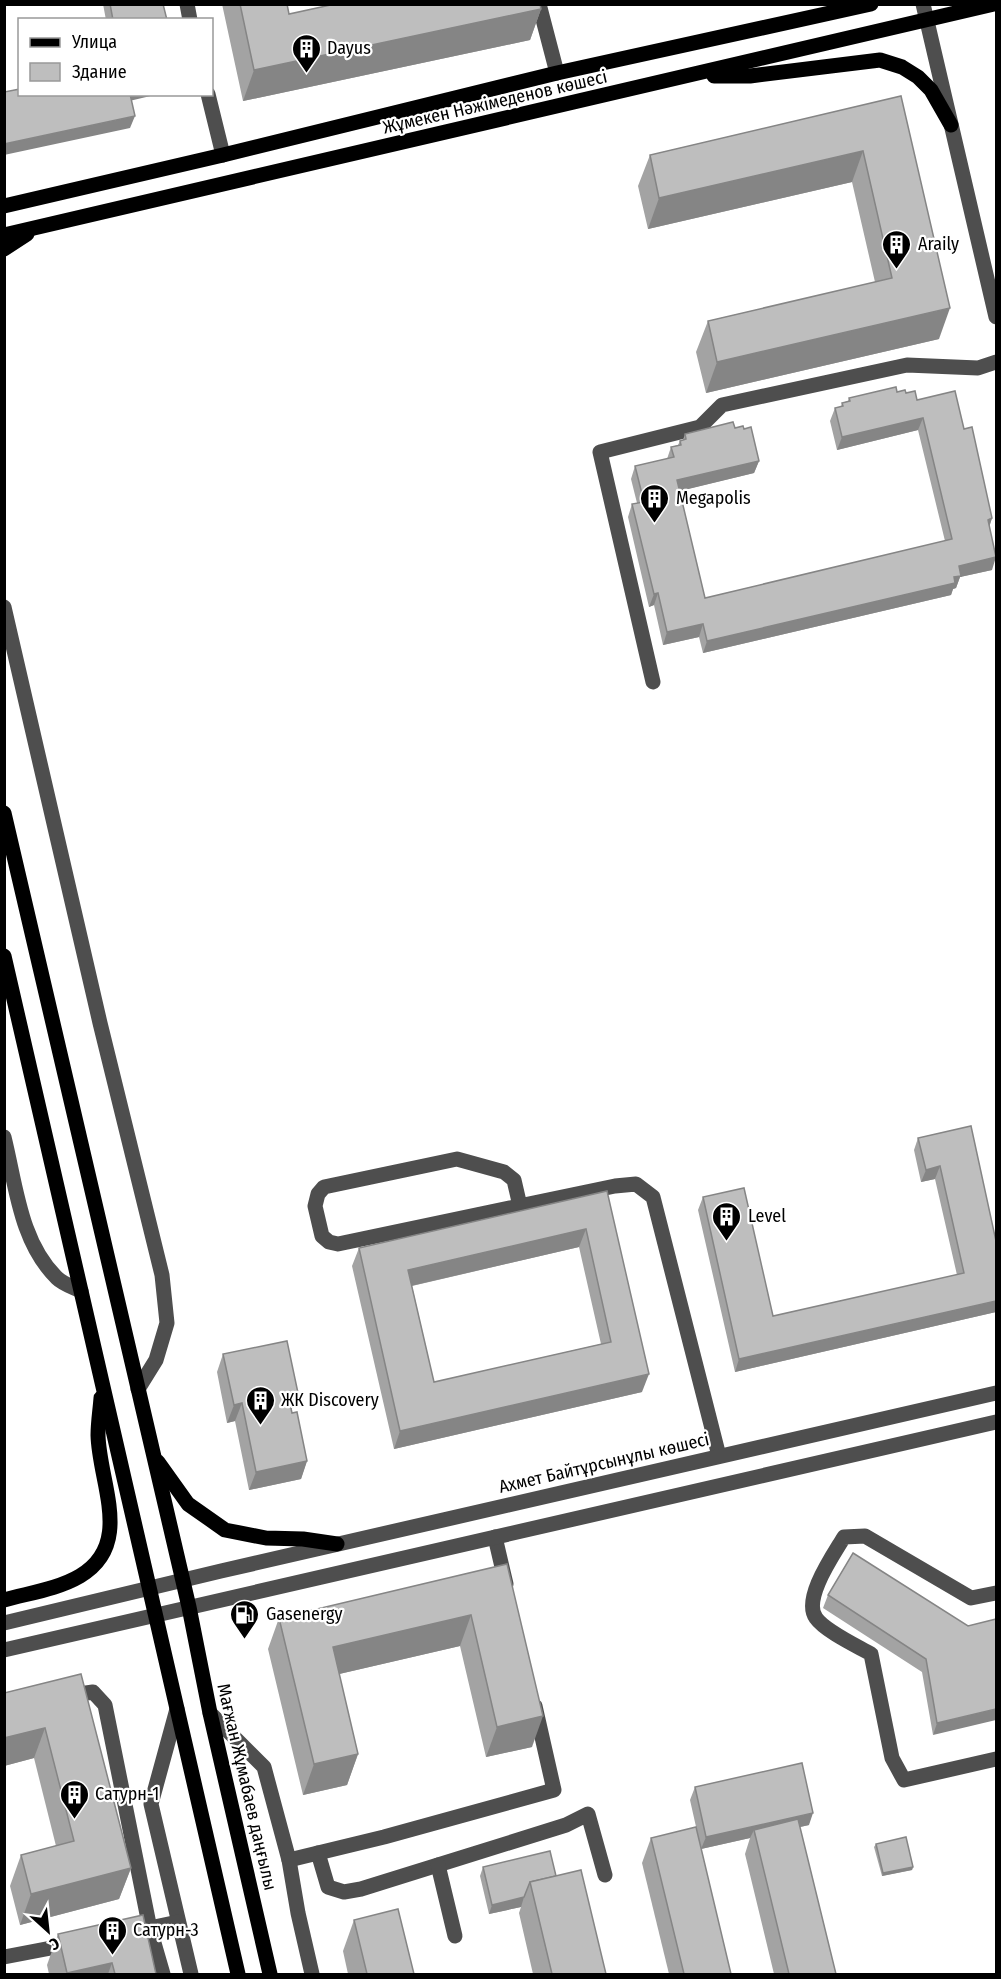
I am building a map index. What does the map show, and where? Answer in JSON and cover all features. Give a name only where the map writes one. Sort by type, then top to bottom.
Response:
[{"type":"main road","name":"Жұмекен Нәжімеденов көшесі","points":[[4,206],[557,74],[871,4]]},
{"type":"main road","name":"Жұмекен Нәжімеденов көшесі","points":[[4,235],[994,4]]},
{"type":"main road","points":[[699,74],[725,77],[750,76],[880,60],[902,67],[918,77],[932,90],[951,125]]},
{"type":"main road","points":[[4,249],[35,228]]},
{"type":"main road","name":"Мағжан Жұмабаев даңғылы","points":[[4,813],[189,1607],[210,1713],[270,1974]]},
{"type":"main road","points":[[4,956],[238,1974]]},
{"type":"main road","points":[[4,1600],[44,1590],[79,1577],[99,1562],[108,1542],[110,1513],[98,1436],[102,1383]]},
{"type":"main road","points":[[153,1456],[188,1504],[225,1530],[266,1538],[303,1539],[337,1544]]},
{"type":"street","points":[[539,4],[557,74]]},
{"type":"street","points":[[923,4],[996,317]]},
{"type":"street","points":[[208,96],[223,155]]},
{"type":"street","points":[[653,682],[600,452],[700,428],[722,405],[908,365],[978,368],[996,362]]},
{"type":"street","points":[[4,608],[100,1023],[162,1275],[167,1323],[156,1360],[138,1389]]},
{"type":"street","points":[[4,1137],[25,1226],[38,1256],[58,1280],[81,1291]]},
{"type":"street","points":[[520,1206],[514,1180],[504,1172],[457,1159],[324,1187],[318,1194],[315,1206],[322,1236],[329,1242],[338,1244],[520,1206],[615,1186],[636,1184],[653,1197],[719,1456]]},
{"type":"street","name":"Ахмет Байтұрсынұлы көшесі","points":[[4,1623],[996,1393]]},
{"type":"street","points":[[4,1650],[996,1422]]},
{"type":"street","points":[[996,1593],[971,1598],[865,1536],[844,1537],[816,1587],[812,1608],[816,1619],[836,1634],[871,1654],[892,1758],[904,1780],[996,1759]]},
{"type":"street","points":[[495,1537],[509,1599]]},
{"type":"street","points":[[289,1860],[555,1790],[531,1689]]},
{"type":"street","points":[[52,1698],[93,1692],[105,1705],[150,1929],[163,1974]]},
{"type":"street","points":[[177,1709],[151,1804],[191,1974]]},
{"type":"street","points":[[210,1713],[264,1767],[289,1860],[312,1974]]},
{"type":"street","points":[[318,1853],[328,1887],[344,1892],[361,1889],[567,1825],[588,1814],[605,1875]]},
{"type":"street","points":[[438,1865],[455,1936]]},
{"type":"street","points":[[127,1933],[178,1922]]},
{"type":"street","points":[[4,1957],[83,1942]]},
{"type":"building","points":[[110,4],[163,4],[166,18],[113,18]]},
{"type":"building","points":[[240,4],[287,4],[289,14],[335,4],[540,4],[541,9],[254,70]]},
{"type":"building","points":[[18,89],[18,96],[130,96],[135,116],[4,144],[4,92]]},
{"type":"building","points":[[901,96],[950,308],[717,362],[708,321],[892,278],[863,151],[659,198],[650,155]]},
{"type":"building","name":"Megapolis","points":[[896,387],[897,392],[915,391],[917,400],[955,391],[964,429],[972,427],[992,518],[988,520],[996,557],[959,566],[961,576],[954,577],[955,583],[707,641],[703,624],[667,632],[658,593],[654,594],[632,504],[644,502],[635,466],[674,457],[671,447],[681,445],[680,441],[686,439],[685,434],[733,422],[735,428],[751,427],[759,461],[677,480],[705,598],[952,539],[923,418],[842,437],[835,408],[850,401],[849,398]]},
{"type":"building","name":"Level","points":[[971,1126],[996,1241],[996,1301],[739,1359],[703,1197],[744,1188],[773,1316],[964,1273],[940,1166],[926,1170],[918,1138]]},
{"type":"building","points":[[607,1191],[649,1374],[400,1431],[359,1248]],"holes":[[[586,1229],[611,1342],[434,1382],[408,1270]]]},
{"type":"building","name":"ЖК Discovery","points":[[287,1341],[298,1393],[288,1395],[292,1413],[297,1412],[307,1461],[256,1472],[242,1403],[234,1405],[223,1354]]},
{"type":"building","points":[[853,1553],[968,1626],[996,1619],[996,1709],[937,1723],[926,1659],[828,1595]]},
{"type":"building","points":[[507,1564],[543,1716],[497,1727],[471,1615],[333,1647],[358,1754],[314,1764],[279,1618]]},
{"type":"building","points":[[81,1674],[131,1868],[31,1894],[21,1855],[74,1841],[45,1728],[4,1738],[4,1693]]},
{"type":"building","points":[[802,1763],[813,1813],[706,1837],[695,1787]]},
{"type":"building","points":[[798,1819],[836,1974],[789,1974],[754,1830]]},
{"type":"building","points":[[696,1827],[731,1974],[684,1974],[651,1838]]},
{"type":"building","points":[[906,1837],[913,1867],[883,1873],[876,1844]]},
{"type":"building","points":[[550,1851],[556,1876],[530,1882],[524,1897],[492,1905],[483,1867]]},
{"type":"building","points":[[581,1870],[606,1974],[552,1974],[530,1882]]},
{"type":"building","points":[[398,1909],[414,1974],[367,1974],[354,1920]]},
{"type":"building","points":[[143,1915],[156,1974],[115,1974],[112,1963],[67,1973],[58,1934]]},
{"type":"place","name":"Dayus","points":[[306,74]]},
{"type":"place","name":"Araily","points":[[897,270]]},
{"type":"place","name":"Megapolis","points":[[655,524]]},
{"type":"place","name":"Level","points":[[727,1242]]},
{"type":"place","name":"ЖК Discovery","points":[[260,1426]]},
{"type":"place","name":"Gasenergy","points":[[245,1640]]},
{"type":"place","name":"Сатурн-1","points":[[74,1820]]},
{"type":"place","name":"Сатурн-3","points":[[112,1956]]}]
